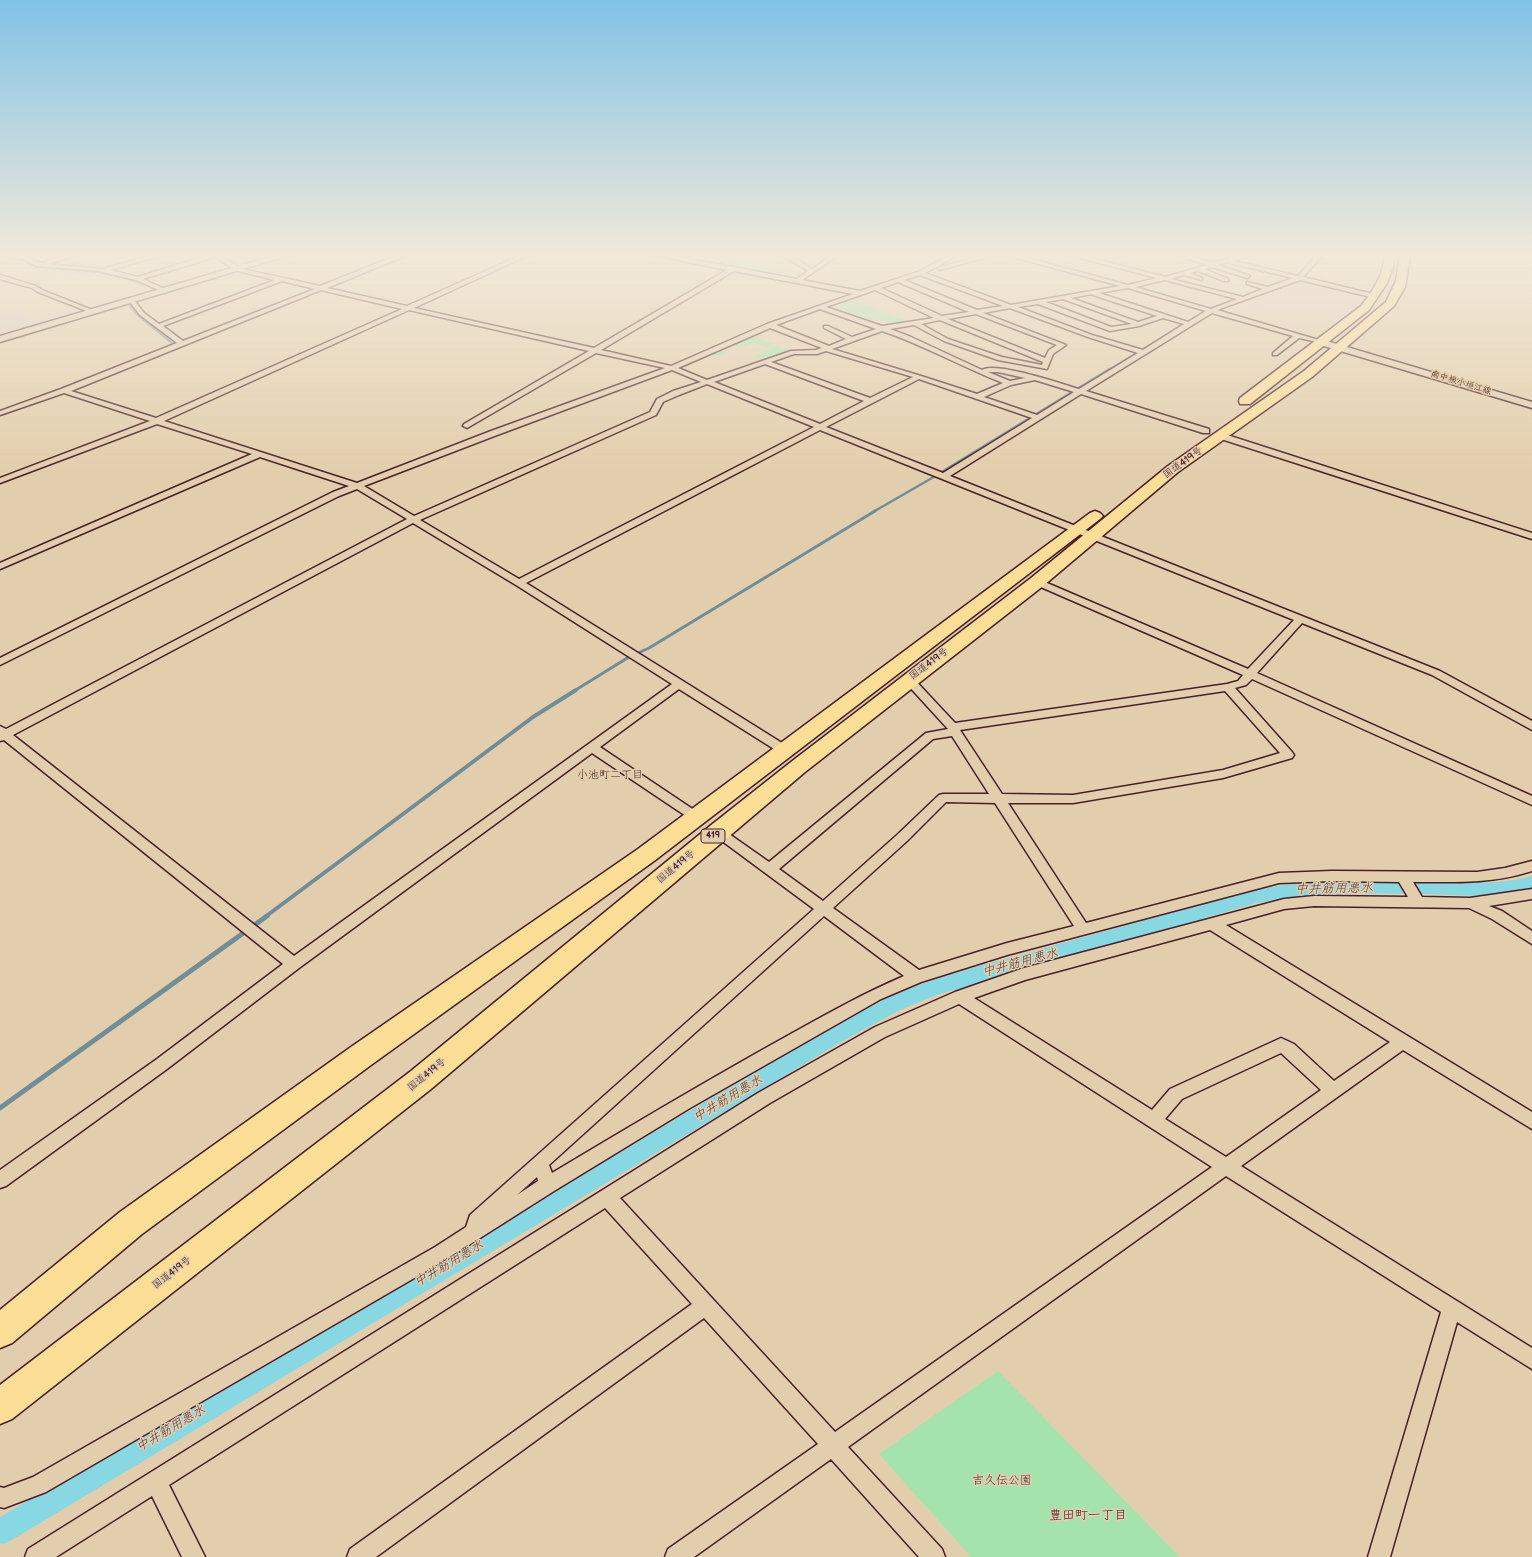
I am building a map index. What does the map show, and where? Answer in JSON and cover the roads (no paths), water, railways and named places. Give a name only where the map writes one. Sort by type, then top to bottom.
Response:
[{"type":"highway","name":"国道419号","points":[[0,1331],[131,1223],[367,1051],[646,855],[786,750],[1084,532],[1173,469],[1214,434],[1308,374],[1329,345],[1346,328]]},
{"type":"highway","name":"国道419号","points":[[1329,345],[1355,328]]},
{"type":"highway","name":"国道419号","points":[[0,1407],[421,1080],[718,832],[909,680],[1037,582],[1084,532]]},
{"type":"street","points":[[0,339],[39,328]]},
{"type":"street","points":[[160,328],[185,344]]},
{"type":"street","points":[[0,413],[67,392],[226,328]]},
{"type":"street","points":[[0,480],[157,421],[364,328]]},
{"type":"street","points":[[493,328],[672,368],[1448,678],[1532,726]]},
{"type":"street","points":[[494,433],[467,426],[634,328]]},
{"type":"street","points":[[662,366],[753,328]]},
{"type":"street","points":[[0,662],[336,494],[494,433],[672,368],[765,328]]},
{"type":"street","points":[[773,328],[827,349],[919,377],[1033,416]]},
{"type":"street","points":[[827,328],[851,339]]},
{"type":"street","points":[[294,964],[2,734],[412,519],[653,413],[660,401],[676,392],[793,352],[817,352],[884,328],[1009,383]]},
{"type":"street","points":[[923,328],[946,340],[1000,359],[1021,363],[1046,365]]},
{"type":"street","points":[[963,328],[1046,365]]},
{"type":"street","points":[[977,397],[1009,383],[1039,379],[1047,374],[1046,365],[1048,355],[1052,350],[1064,345],[1014,328]]},
{"type":"street","points":[[1068,328],[1139,351]]},
{"type":"street","points":[[1107,328],[1110,329],[1119,328]]},
{"type":"street","points":[[939,474],[1177,328]]},
{"type":"street","points":[[1268,328],[1329,345]]},
{"type":"street","points":[[1274,354],[1297,336]]},
{"type":"street","name":"南中根小垣江線","points":[[1329,345],[1532,405]]},
{"type":"street","points":[[765,362],[870,401]]},
{"type":"street","points":[[1012,373],[1021,363]]},
{"type":"street","points":[[979,371],[998,370],[1039,379],[1076,390],[1532,536]]},
{"type":"street","points":[[519,583],[919,377]]},
{"type":"street","points":[[67,392],[358,486],[519,583],[638,659],[786,750]]},
{"type":"street","points":[[988,440],[1033,416]]},
{"type":"street","points":[[0,566],[260,454]]},
{"type":"street","points":[[1037,582],[1250,674],[1532,801]]},
{"type":"street","points":[[770,869],[930,736],[954,729],[1228,687],[1242,683],[1300,618]]},
{"type":"street","points":[[909,680],[954,729],[1083,928]]},
{"type":"street","points":[[0,1180],[162,1064],[294,964],[679,684]]},
{"type":"street","points":[[474,1232],[476,1221],[902,838],[943,798],[1073,799],[1223,774],[1288,755],[1228,687]]},
{"type":"street","points":[[592,747],[696,817]]},
{"type":"street","points":[[718,832],[917,977]]},
{"type":"street","points":[[0,1497],[4,1498],[39,1485],[434,1256],[684,1103],[876,995],[917,977],[1007,949],[1083,928],[1280,878],[1310,875],[1468,878],[1518,871],[1532,866]]},
{"type":"street","points":[[1403,877],[1418,902]]},
{"type":"street","points":[[36,1557],[764,1098],[880,1032],[960,997],[1024,974],[1284,904],[1314,901],[1470,903],[1532,894]]},
{"type":"street","points":[[1470,903],[1497,915],[1532,938]]},
{"type":"street","points":[[1212,924],[1532,1121]]},
{"type":"street","points":[[960,997],[1153,1121],[1532,1359]]},
{"type":"street","points":[[676,1557],[1225,1166],[1402,1042]]},
{"type":"street","points":[[1153,1121],[1176,1094],[1281,1045],[1289,1049],[1333,1091]]},
{"type":"street","points":[[540,1162],[548,1185]]},
{"type":"street","points":[[607,1197],[934,1557]]},
{"type":"street","points":[[358,1557],[706,1305]]},
{"type":"street","points":[[1380,1557],[1451,1309]]},
{"type":"street","points":[[156,1482],[194,1557]]},
{"type":"waterway","points":[[153,328],[173,344]]},
{"type":"waterway","points":[[182,346],[228,328]]},
{"type":"waterway","points":[[1110,369],[1178,328]]},
{"type":"waterway","points":[[873,512],[932,478],[1111,368]]},
{"type":"waterway","points":[[574,691],[629,657],[649,648],[875,511]]},
{"type":"waterway","points":[[265,917],[533,717],[576,690]]},
{"type":"waterway","name":"中井筋用悪水","points":[[0,1530],[3,1531],[834,1036],[893,1004],[933,988],[961,979],[1257,896],[1326,887],[1349,886],[1499,889],[1532,883]]},
{"type":"waterway","points":[[0,1108],[267,916]]},
{"type":"district","name":"小池町二丁目","points":[[610,775]]},
{"type":"district","name":"豊田町一丁目","points":[[1088,1516]]},
{"type":"park label","name":"吉久伝公園","points":[[1002,1481]]}]
